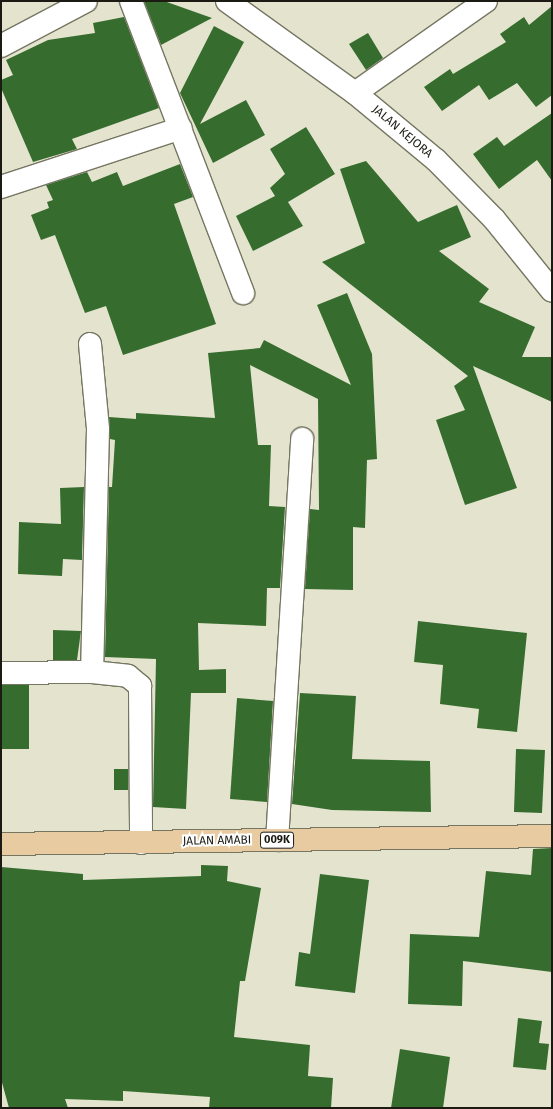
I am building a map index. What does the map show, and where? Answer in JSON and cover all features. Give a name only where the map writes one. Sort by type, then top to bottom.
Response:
[{"type":"main road","name":"JALAN AMABI","points":[[1,844],[552,836]]},
{"type":"street","points":[[1,46],[86,1]]},
{"type":"street","points":[[131,1],[243,293]]},
{"type":"street","name":"JALAN KEJORA","points":[[227,1],[355,93],[436,160],[494,219],[552,291]]},
{"type":"street","points":[[355,93],[486,1]]},
{"type":"street","points":[[1,187],[180,128]]},
{"type":"street","points":[[90,344],[97,390],[98,429],[92,672]]},
{"type":"street","points":[[277,840],[302,439]]},
{"type":"street","points":[[1,673],[92,672],[128,676],[140,686],[141,843]]},
{"type":"building","points":[[144,1],[164,1],[212,18],[161,45]]},
{"type":"building","points":[[552,6],[552,95],[536,107],[517,83],[489,100],[479,85],[442,111],[424,87],[450,69],[453,74],[506,42],[500,34],[524,17],[529,25]]},
{"type":"building","points":[[124,17],[159,108],[72,139],[77,149],[33,162],[1,88],[1,80],[13,75],[6,60],[48,40],[95,33],[93,23]]},
{"type":"building","points":[[214,26],[244,42],[200,124],[246,100],[265,135],[213,163],[180,93]]},
{"type":"building","points":[[368,33],[383,58],[366,70],[349,44]]},
{"type":"building","points":[[552,113],[552,181],[537,160],[499,189],[473,154],[497,137],[504,146]]},
{"type":"building","points":[[306,127],[335,174],[288,202],[303,226],[253,251],[236,216],[275,196],[270,188],[285,174],[270,149]]},
{"type":"building","points":[[366,161],[418,222],[457,205],[471,237],[439,251],[489,289],[479,302],[535,327],[522,357],[552,357],[552,402],[473,366],[517,488],[465,505],[436,420],[465,410],[454,386],[468,376],[322,262],[365,243],[340,169]]},
{"type":"building","points":[[180,164],[193,197],[174,204],[216,324],[123,355],[106,306],[85,313],[55,235],[41,240],[31,215],[49,208],[47,202],[53,200],[46,185],[87,172],[92,182],[117,172],[123,186]]},
{"type":"building","points":[[347,293],[372,354],[377,459],[367,460],[365,528],[353,527],[353,590],[305,589],[310,509],[319,510],[318,399],[250,365],[258,445],[271,445],[269,506],[285,507],[280,588],[267,588],[266,626],[198,623],[199,670],[226,669],[226,693],[191,693],[186,809],[153,807],[156,659],[105,657],[109,487],[112,487],[115,440],[110,439],[109,417],[136,419],[136,413],[215,418],[208,353],[260,348],[264,340],[351,385],[317,305]]},
{"type":"building","points":[[84,487],[82,560],[63,559],[62,576],[18,574],[19,522],[61,524],[60,488]]},
{"type":"building","points":[[418,621],[527,633],[517,732],[477,728],[479,709],[440,704],[443,665],[414,662]]},
{"type":"building","points":[[53,630],[81,631],[77,660],[53,660]]},
{"type":"building","points":[[1,685],[29,685],[29,749],[1,749]]},
{"type":"building","points":[[300,693],[356,696],[352,759],[430,761],[431,812],[332,810],[292,804]]},
{"type":"building","points":[[237,698],[273,701],[267,802],[230,799]]},
{"type":"building","points":[[516,749],[545,750],[542,813],[514,812]]},
{"type":"building","points":[[114,769],[128,769],[128,790],[114,790]]},
{"type":"building","points":[[552,848],[552,972],[463,961],[462,1006],[408,1004],[410,934],[479,937],[486,871],[531,875],[533,849]]},
{"type":"building","points":[[201,865],[228,866],[227,881],[261,888],[245,981],[240,981],[234,1037],[310,1045],[308,1076],[333,1078],[331,1108],[209,1108],[210,1097],[123,1091],[123,1101],[65,1099],[68,1108],[9,1108],[1,1079],[1,867],[83,874],[83,880],[201,876]]},
{"type":"building","points":[[320,874],[369,880],[355,993],[295,986],[299,952],[310,954]]},
{"type":"building","points":[[518,1018],[542,1021],[539,1043],[549,1044],[546,1070],[513,1067]]},
{"type":"building","points":[[400,1049],[450,1057],[443,1108],[391,1108]]}]
